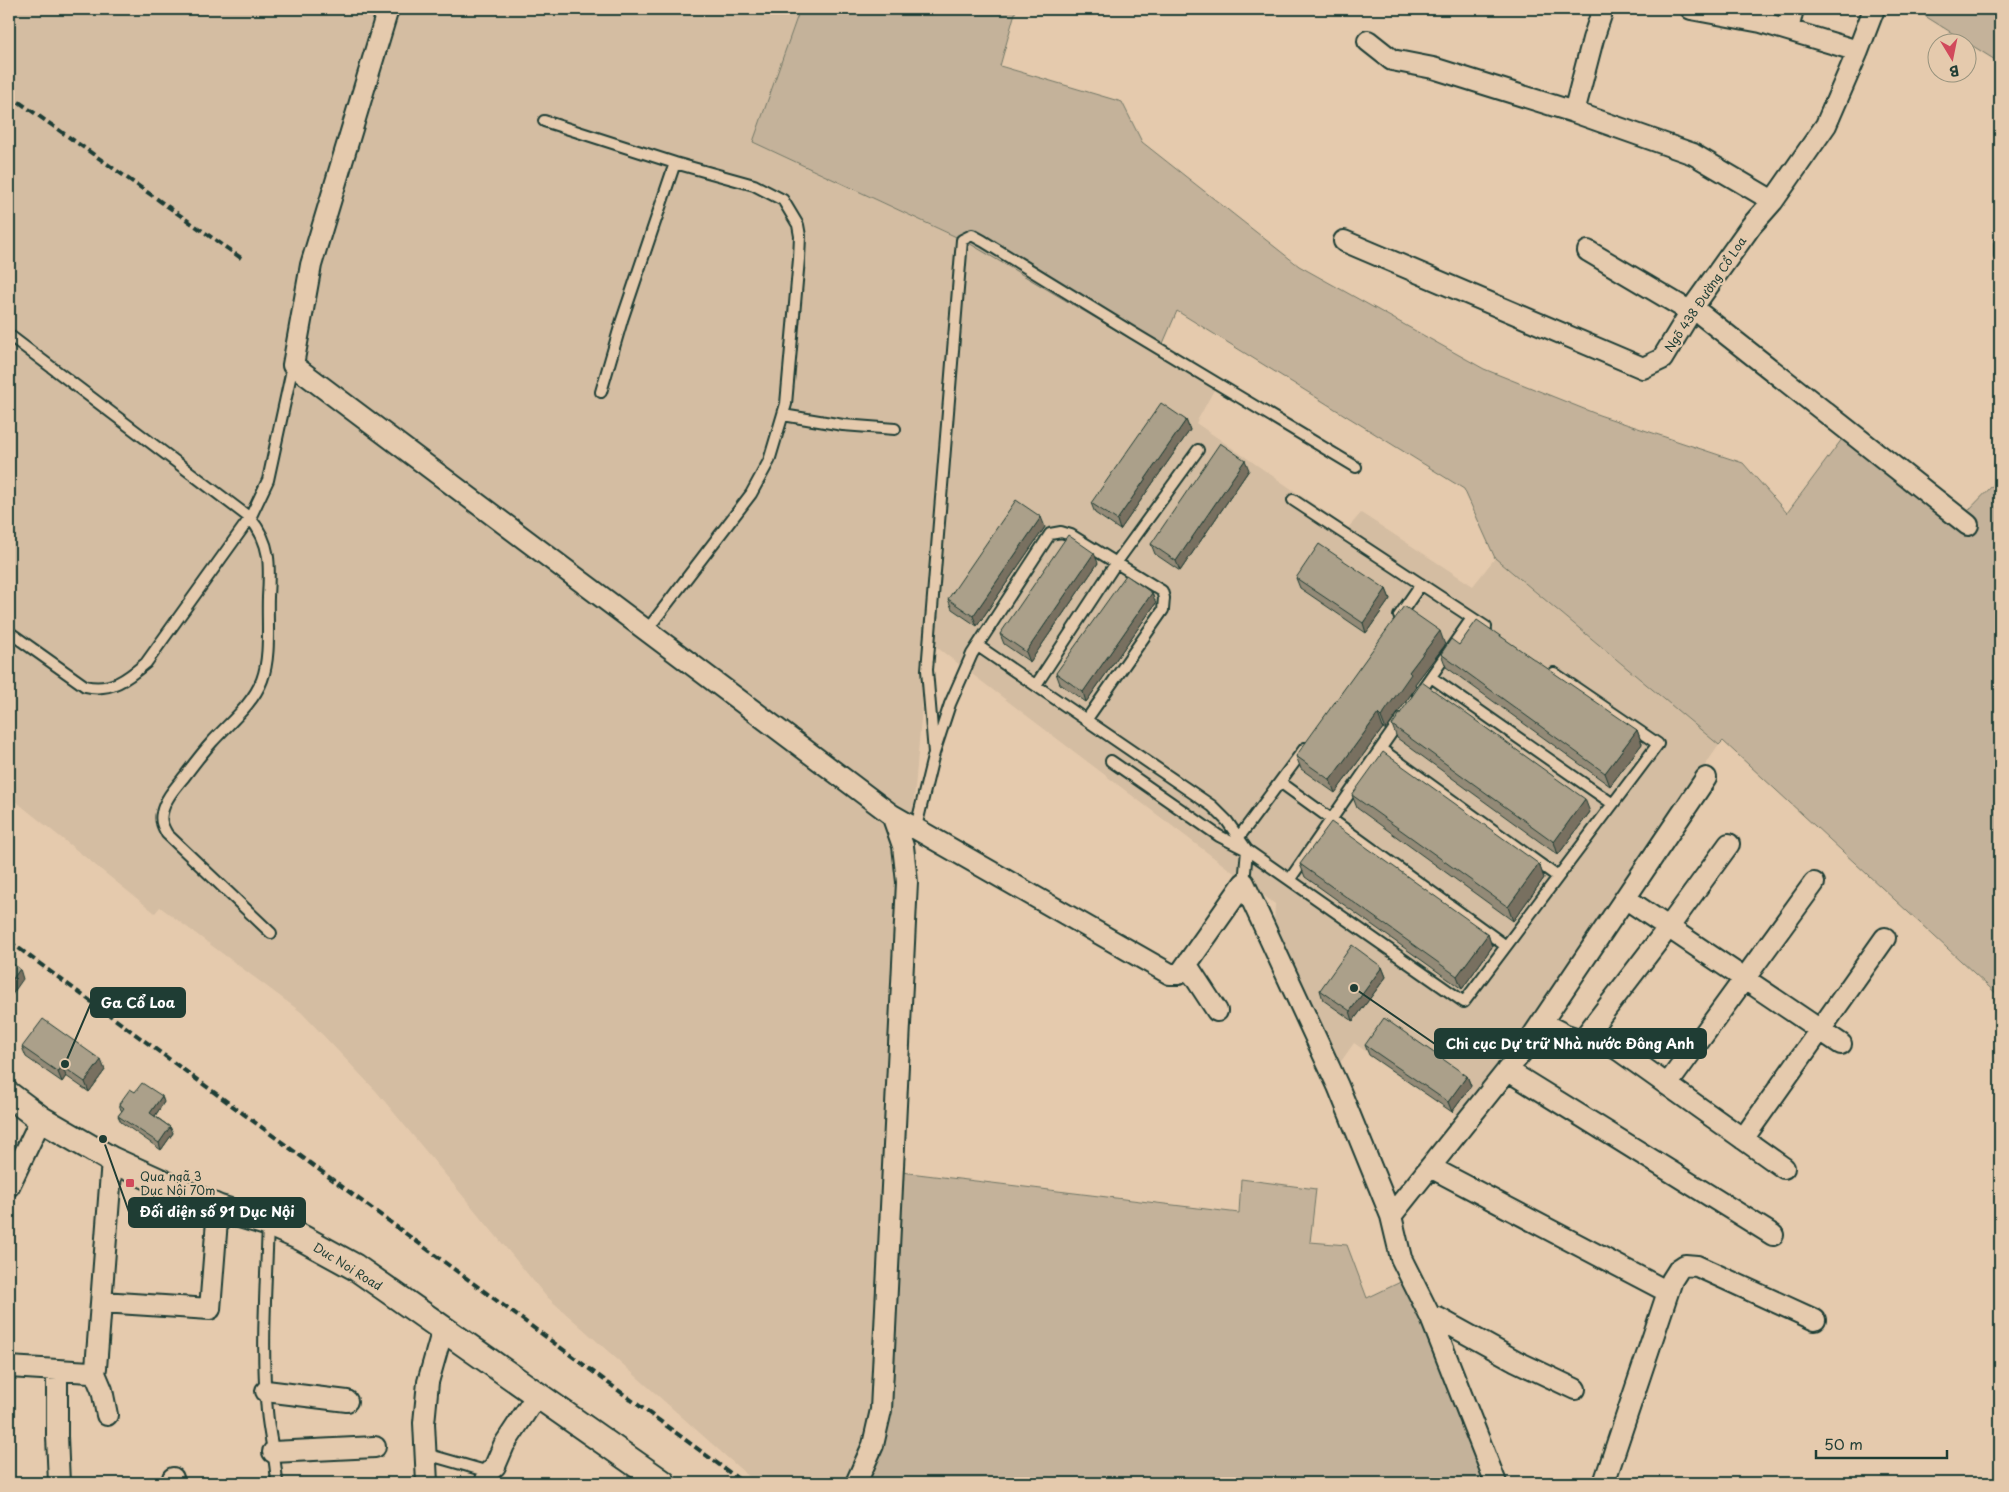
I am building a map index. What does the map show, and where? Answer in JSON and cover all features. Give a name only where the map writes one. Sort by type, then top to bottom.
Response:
[{"type":"street","points":[[388,9],[310,265],[294,365],[892,815],[1170,974],[1179,974],[1187,965],[1244,883]]},
{"type":"street","points":[[1574,112],[1603,9]]},
{"type":"street","points":[[1690,9],[1761,22],[1858,51]]},
{"type":"street","points":[[1788,30],[1793,9]]},
{"type":"street","name":"Ngõ 438 Đường Cổ Loa","points":[[1344,241],[1643,368],[1662,359],[1692,310],[1750,226],[1773,201],[1826,124],[1874,9]]},
{"type":"street","points":[[1368,41],[1392,60],[1433,68],[1574,112],[1692,154],[1773,201]]},
{"type":"street","points":[[1588,251],[1692,310],[1968,525]]},
{"type":"street","points":[[1391,1216],[1521,1053],[1706,778]]},
{"type":"street","points":[[856,1483],[873,1445],[881,1410],[908,882],[903,846],[892,815]]},
{"type":"street","points":[[1583,1039],[1668,928],[1728,844]]},
{"type":"street","points":[[1244,883],[1338,1086],[1391,1216],[1401,1258],[1431,1318],[1496,1483]]},
{"type":"street","points":[[1667,1085],[1814,883]]},
{"type":"street","points":[[1626,898],[1841,1044]]},
{"type":"street","points":[[1743,1139],[1885,938]]},
{"type":"street","points":[[1187,965],[1217,1011]]},
{"type":"street","points":[[1543,1021],[1566,1035],[1605,1042],[1784,1168]]},
{"type":"street","points":[[1507,1070],[1773,1235]]},
{"type":"street","name":"Duc Noi Road","points":[[9,1094],[41,1119],[112,1160],[218,1208],[268,1223],[302,1238],[355,1267],[662,1483]]},
{"type":"street","points":[[9,1186],[41,1119]]},
{"type":"street","points":[[9,1367],[90,1372],[94,1371],[98,1365],[112,1160]]},
{"type":"street","points":[[1430,1167],[1668,1292]]},
{"type":"street","points":[[102,1302],[210,1309],[218,1208]]},
{"type":"street","points":[[1604,1483],[1668,1292],[1679,1268],[1692,1264],[1815,1320]]},
{"type":"street","points":[[1431,1318],[1438,1318],[1516,1361],[1575,1389]]},
{"type":"street","points":[[427,1483],[424,1423],[428,1382],[443,1329]]},
{"type":"street","points":[[57,1370],[56,1436],[59,1483]]},
{"type":"street","points":[[94,1371],[102,1390],[107,1415]]},
{"type":"street","points":[[266,1390],[347,1401]]},
{"type":"street","points":[[487,1477],[495,1466],[504,1445],[537,1395]]},
{"type":"street","points":[[274,1452],[375,1447]]},
{"type":"lane","points":[[544,121],[675,163],[754,185],[783,200],[798,225],[800,236],[799,259],[786,404],[769,461],[751,494],[647,630]]},
{"type":"lane","points":[[601,392],[622,320],[675,163]]},
{"type":"lane","points":[[934,753],[926,670],[962,240],[972,235],[983,240],[1356,467]]},
{"type":"lane","points":[[2000,243],[2000,256]]},
{"type":"lane","points":[[9,335],[250,518],[260,530],[269,556],[266,662],[262,680],[248,702],[210,744],[168,797],[162,813],[162,824],[167,834],[271,933]]},
{"type":"lane","points":[[9,632],[85,686],[93,688],[109,687],[124,681],[146,663],[250,518],[268,480],[294,365]]},
{"type":"lane","points":[[783,414],[843,425],[895,429]]},
{"type":"lane","points":[[1036,684],[1116,562],[1198,450]]},
{"type":"lane","points":[[1293,500],[1497,634]]},
{"type":"lane","points":[[916,827],[934,753],[950,704],[978,646],[1050,534],[1061,532],[1116,562],[1162,591],[1164,598],[1163,610],[1087,719]]},
{"type":"lane","points":[[1393,624],[1421,584]]},
{"type":"lane","points":[[1290,879],[1472,618]]},
{"type":"lane","points":[[978,646],[1212,806],[1228,821],[1248,850],[1244,883]]},
{"type":"lane","points":[[1110,761],[1219,836],[1248,850],[1464,1002],[1658,744],[1545,667]]},
{"type":"lane","points":[[1431,677],[1613,804]]},
{"type":"lane","points":[[1240,837],[1308,743]]},
{"type":"lane","points":[[1381,749],[1558,877]]},
{"type":"lane","points":[[1280,782],[1506,946]]},
{"type":"lane","points":[[268,1223],[264,1339],[267,1411],[277,1483]]},
{"type":"lane","points":[[426,1454],[487,1477]]},
{"type":"shaded area","points":[[9,9],[800,9],[753,142],[962,240],[907,882],[881,1410],[852,1483],[756,1483],[545,1295],[376,1091],[301,1012],[160,907],[155,913],[9,796]]},
{"type":"shaded area","points":[[800,9],[1016,9],[1000,66],[1122,102],[1142,142],[1299,266],[1484,369],[1599,415],[1743,463],[1787,513],[1848,431],[1960,519],[2000,478],[2000,997],[1723,741],[1719,745],[1495,558],[1464,489],[1177,311],[1158,355],[967,242],[753,142]]},
{"type":"shaded area","points":[[1927,9],[2000,9],[2000,63],[1976,48],[1976,32],[1951,32],[1925,16]]},
{"type":"shaded area","points":[[967,242],[1215,388],[1196,423],[1348,528],[1361,513],[1473,586],[1495,558],[1719,745],[1517,1040],[1461,1118],[1354,1043],[1337,1067],[1274,926],[1275,904],[935,646]]},
{"type":"shaded area","points":[[893,1171],[1239,1213],[1241,1179],[1316,1189],[1310,1242],[1347,1245],[1367,1298],[1411,1277],[1494,1483],[856,1483],[873,1445]]},
{"type":"building","points":[[1161,403],[1186,420],[1117,520],[1091,503]]},
{"type":"building","points":[[1220,443],[1245,460],[1176,561],[1151,544]]},
{"type":"building","points":[[1016,500],[1041,517],[973,616],[948,599]]},
{"type":"building","points":[[1068,535],[1094,553],[1026,652],[1000,634]]},
{"type":"building","points":[[1319,544],[1386,589],[1363,623],[1296,578]]},
{"type":"building","points":[[1126,575],[1152,593],[1083,692],[1056,673]]},
{"type":"building","points":[[1404,606],[1440,631],[1409,672],[1411,674],[1381,717],[1378,714],[1330,780],[1296,756]]},
{"type":"building","points":[[1477,620],[1637,730],[1605,773],[1441,654],[1451,639],[1459,645]]},
{"type":"building","points":[[1422,682],[1585,799],[1554,842],[1392,725]]},
{"type":"building","points":[[1383,752],[1539,864],[1508,907],[1352,795]]},
{"type":"building","points":[[1331,822],[1488,934],[1457,976],[1300,864]]},
{"type":"building","points":[[1352,945],[1382,967],[1350,1011],[1320,990]]},
{"type":"building","points":[[9,961],[20,969],[9,984]]},
{"type":"building","points":[[1384,1018],[1467,1076],[1448,1102],[1365,1045]]},
{"type":"building","points":[[43,1019],[101,1060],[85,1082],[62,1066],[58,1072],[22,1047]]},
{"type":"building","points":[[142,1083],[162,1096],[150,1113],[170,1127],[159,1143],[118,1116],[124,1108],[119,1104],[130,1089],[135,1092]]},
{"type":"railway","points":[[9,95],[241,258]]},
{"type":"railway","points":[[9,941],[744,1483]]},
{"type":"place","name":"Chi cục Dự trữ Nhà nước Đông Anh","points":[[1354,988]]},
{"type":"place","name":"Ga Cổ Loa","points":[[65,1064]]},
{"type":"place","name":"Đối diện số 91 Dục Nội","points":[[103,1139]]},
{"type":"place","name":"Qua ngã 3 Dục Nội 70m","points":[[130,1183]]}]
